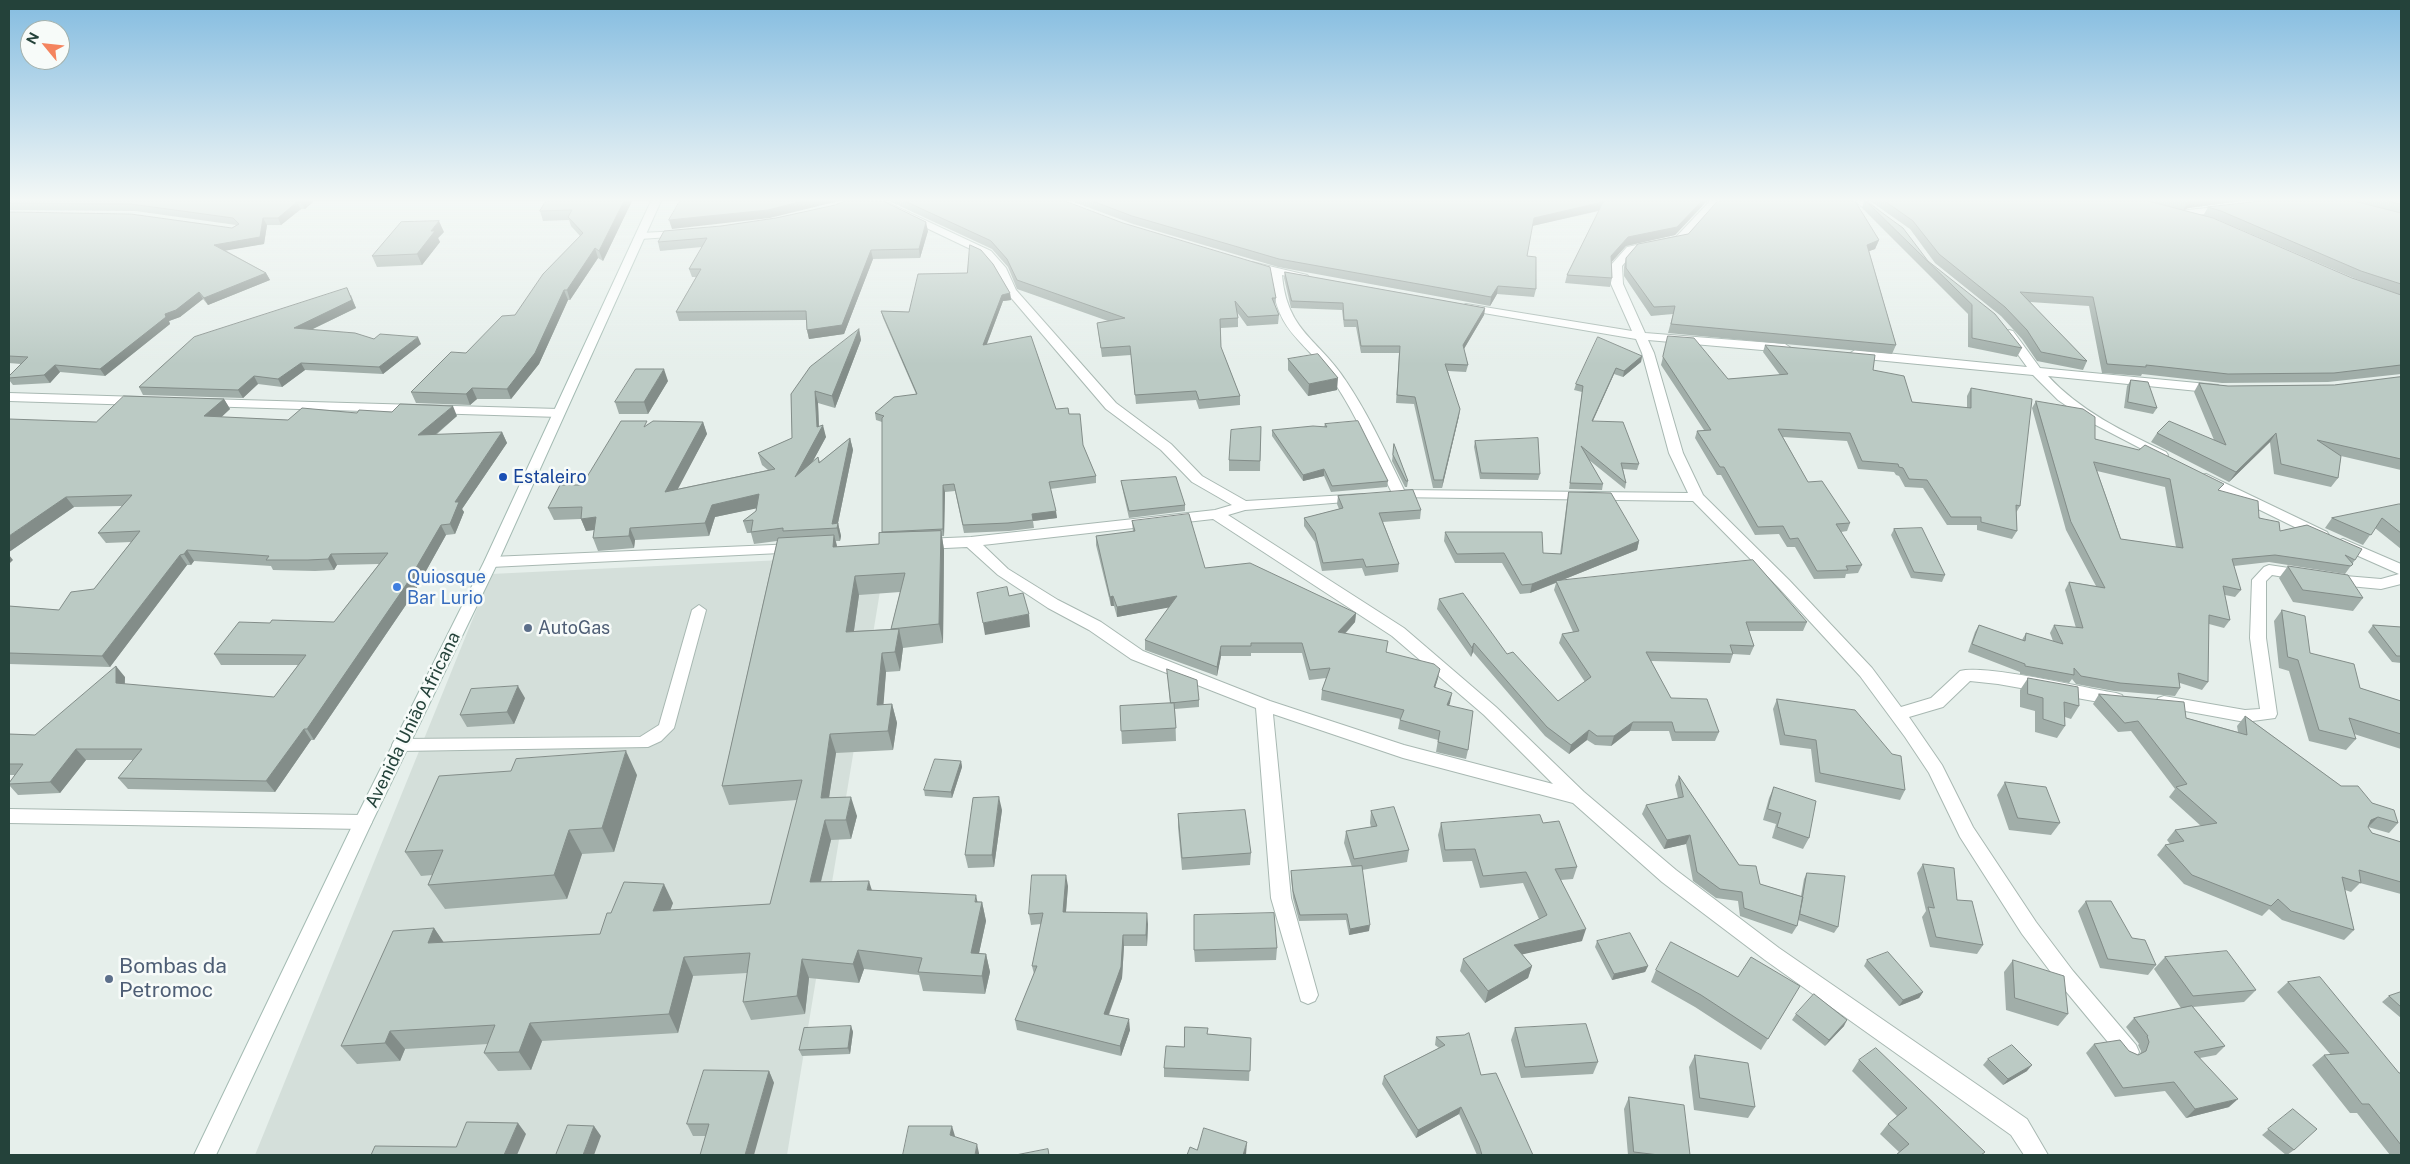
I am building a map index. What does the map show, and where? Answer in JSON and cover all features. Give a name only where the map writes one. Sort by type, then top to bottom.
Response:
[{"type":"street","name":"Avenida União Africana","points":[[205,1155],[400,745],[490,562],[631,255]]},
{"type":"street","points":[[988,255],[1000,268],[1011,291],[1111,406],[1166,447],[1198,479],[1244,506]]},
{"type":"street","points":[[1625,255],[1616,265],[1617,284],[1641,336],[1662,400],[1676,453],[1696,497],[1784,584],[1866,672],[1936,770],[1966,832],[2029,928],[2066,977],[2129,1052]]},
{"type":"street","points":[[1242,263],[1314,279]]},
{"type":"street","points":[[1276,272],[1280,302],[1289,323],[1302,340],[1322,358],[1357,408],[1399,493]]},
{"type":"street","points":[[1457,305],[1641,336],[1798,349]]},
{"type":"street","points":[[2001,325],[2037,372],[2062,395],[2089,415],[2131,440],[2169,459]]},
{"type":"street","points":[[1847,354],[2230,389]]},
{"type":"street","points":[[9,397],[156,401]]},
{"type":"street","points":[[196,402],[559,413]]},
{"type":"street","points":[[2194,472],[2315,532],[2401,570]]},
{"type":"street","points":[[913,544],[972,542],[1216,514],[1244,506],[1399,493],[1696,497]]},
{"type":"street","points":[[1216,514],[1301,572],[1398,632],[1490,711],[1578,797],[1669,876],[1772,954],[2018,1127],[2037,1155]]},
{"type":"street","points":[[972,542],[1003,572],[1053,604],[1095,626],[1137,655],[1264,705],[1403,752],[1578,797]]},
{"type":"street","points":[[490,562],[814,549]]},
{"type":"street","points":[[2148,701],[2245,716],[2269,714],[2258,638],[2259,580],[2269,570],[2351,583],[2382,584],[2401,579]]},
{"type":"street","points":[[1897,714],[1937,703],[1966,675],[1998,678],[2114,699],[2131,700]]},
{"type":"street","points":[[1264,705],[1282,898],[1308,996]]},
{"type":"street","points":[[9,816],[363,822]]},
{"type":"lane","points":[[400,745],[642,743],[655,738],[666,728],[698,610]]},
{"type":"shaded area","points":[[886,555],[787,1155],[255,1155],[491,574]]},
{"type":"building","points":[[9,255],[233,255],[266,273],[204,298],[199,292],[176,310],[165,314],[166,317],[100,369],[55,365],[44,375],[9,378],[28,357],[9,356]]},
{"type":"building","points":[[561,255],[590,255],[567,290],[564,290],[535,353],[507,389],[472,388],[466,394],[411,392],[451,352],[466,353],[502,316],[515,315],[543,274]]},
{"type":"building","points":[[697,255],[869,255],[842,325],[807,330],[806,311],[676,312],[701,269],[689,269]]},
{"type":"building","points":[[969,255],[986,255],[993,264],[1010,293],[1002,295],[983,345],[1031,336],[1056,409],[1068,408],[1069,414],[1080,414],[1083,445],[1096,476],[1049,482],[1056,511],[1032,514],[1033,520],[1008,523],[963,525],[954,484],[943,485],[943,529],[882,532],[882,418],[884,416],[875,413],[894,397],[917,394],[881,311],[909,312],[918,274],[967,273]]},
{"type":"building","points":[[1004,255],[1231,255],[1270,267],[1276,298],[1272,298],[1279,315],[1248,317],[1235,301],[1238,318],[1220,319],[1221,347],[1240,396],[1199,400],[1196,391],[1135,395],[1130,346],[1101,348],[1097,323],[1125,318],[1017,280]]},
{"type":"building","points":[[1266,255],[1527,255],[1536,257],[1536,289],[1498,286],[1491,297]]},
{"type":"building","points":[[1577,255],[1612,255],[1612,278],[1567,275]]},
{"type":"building","points":[[1628,255],[1870,255],[1896,345],[1671,324],[1675,306],[1654,307],[1626,268],[1626,258]]},
{"type":"building","points":[[1921,255],[1995,314],[2022,348],[1972,338],[1972,305]]},
{"type":"building","points":[[1941,255],[2299,255],[2352,278],[2401,295],[2401,365],[2334,373],[2228,374],[2146,365],[2146,367],[2107,364],[2093,297],[2020,292],[2087,361],[2041,352],[2027,330],[2005,307]]},
{"type":"building","points":[[2324,255],[2401,255],[2401,284],[2361,271]]},
{"type":"building","points":[[1285,272],[1485,308],[1463,345],[1468,365],[1445,364],[1460,409],[1443,480],[1434,480],[1415,397],[1397,395],[1400,346],[1361,346],[1357,320],[1344,320],[1343,303],[1292,301]]},
{"type":"building","points":[[347,288],[352,300],[294,328],[355,333],[374,339],[380,334],[418,337],[379,367],[301,363],[278,379],[254,376],[238,390],[139,387],[194,337]]},
{"type":"building","points":[[859,329],[832,396],[815,391],[817,427],[823,425],[795,477],[818,457],[819,463],[850,438],[832,524],[838,523],[837,528],[783,531],[783,528],[751,532],[753,520],[743,521],[756,511],[759,494],[712,505],[705,523],[630,528],[629,536],[593,538],[596,517],[581,519],[582,507],[548,508],[560,485],[582,485],[621,421],[647,421],[644,427],[653,421],[703,422],[665,492],[775,469],[758,453],[792,438],[791,394],[810,367]]},
{"type":"building","points":[[1668,336],[1694,338],[1728,379],[1788,374],[1765,345],[1875,355],[1873,370],[1904,376],[1912,402],[1971,408],[1971,388],[2032,399],[2020,506],[2016,505],[2017,531],[1981,522],[1981,517],[1951,517],[1927,480],[1909,479],[1903,468],[1899,467],[1898,464],[1862,461],[1850,433],[1778,429],[1808,482],[1822,481],[1850,523],[1836,524],[1862,565],[1846,566],[1848,570],[1817,571],[1798,538],[1790,539],[1783,526],[1758,527],[1724,467],[1720,467],[1697,431],[1711,430],[1663,357]]},
{"type":"building","points":[[1598,337],[1642,356],[1624,371],[1616,368],[1592,421],[1623,422],[1639,464],[1621,463],[1626,483],[1581,446],[1603,484],[1570,483],[1583,386],[1576,384]]},
{"type":"building","points":[[1318,354],[1338,378],[1309,384],[1288,359]]},
{"type":"building","points":[[636,369],[664,369],[644,402],[615,402]]},
{"type":"building","points":[[2401,377],[2401,459],[2317,440],[2341,456],[2338,478],[2281,464],[2276,433],[2236,472],[2157,433],[2169,421],[2226,445],[2199,383],[2228,386],[2334,385]]},
{"type":"building","points":[[2131,380],[2148,382],[2157,408],[2128,402]]},
{"type":"building","points":[[124,396],[224,399],[204,416],[288,420],[302,408],[357,413],[359,410],[392,412],[400,404],[453,406],[418,435],[502,432],[455,502],[459,502],[450,524],[441,525],[406,585],[307,729],[304,729],[266,781],[118,778],[142,749],[76,749],[50,782],[9,784],[23,764],[9,764],[9,734],[35,735],[116,666],[116,683],[274,697],[306,655],[214,654],[239,622],[270,623],[272,620],[334,622],[388,553],[331,554],[328,559],[266,560],[269,556],[187,550],[184,554],[180,555],[102,656],[9,653],[9,606],[59,610],[71,592],[94,589],[140,531],[98,533],[132,495],[66,497],[9,536],[9,419],[96,422]]},
{"type":"building","points":[[2036,401],[2083,409],[2095,417],[2095,439],[2139,450],[2145,445],[2224,484],[2218,490],[2258,501],[2259,518],[2279,522],[2280,531],[2307,525],[2362,549],[2355,560],[2345,555],[2353,564],[2351,566],[2275,555],[2232,559],[2241,590],[2223,586],[2230,620],[2209,615],[2208,682],[2178,673],[2180,688],[2120,683],[2081,676],[2074,668],[2074,675],[2025,666],[2025,664],[1972,644],[1979,625],[2025,641],[2026,633],[2063,644],[2054,625],[2083,628],[2069,582],[2105,588],[2071,522]],"holes":[[[2094,462],[2170,479],[2183,548],[2121,539]]]},
{"type":"building","points":[[1358,421],[1388,481],[1332,486],[1324,469],[1303,475],[1272,430],[1313,426],[1327,427],[1325,424]]},
{"type":"building","points":[[1261,427],[1260,461],[1229,460],[1231,430]]},
{"type":"building","points":[[1538,438],[1540,474],[1481,473],[1475,441]]},
{"type":"building","points":[[1394,444],[1408,481],[1406,481],[1393,455]]},
{"type":"building","points":[[1176,477],[1185,505],[1129,511],[1121,481]]},
{"type":"building","points":[[1413,490],[1421,510],[1379,513],[1399,564],[1366,567],[1363,559],[1323,563],[1315,533],[1304,518],[1343,508],[1338,496]]},
{"type":"building","points":[[1569,492],[1611,493],[1639,541],[1532,584],[1522,585],[1504,553],[1457,554],[1445,532],[1542,532],[1543,553],[1561,554]]},
{"type":"building","points":[[2401,504],[2401,533],[2382,518],[2371,535],[2332,518]]},
{"type":"building","points":[[1189,514],[1205,568],[1250,563],[1356,613],[1338,632],[1388,641],[1386,652],[1434,664],[1440,669],[1434,687],[1452,693],[1447,705],[1473,711],[1468,750],[1438,742],[1440,731],[1400,720],[1404,710],[1322,690],[1330,668],[1310,670],[1302,643],[1251,643],[1251,646],[1221,646],[1217,667],[1145,640],[1177,596],[1117,607],[1113,596],[1110,597],[1096,536],[1135,531],[1132,521]]},
{"type":"building","points":[[1922,528],[1945,575],[1914,572],[1894,529]]},
{"type":"building","points":[[941,531],[939,624],[891,629],[905,573],[855,576],[846,632],[899,629],[895,652],[882,653],[877,705],[892,704],[888,731],[830,734],[821,798],[851,797],[846,820],[825,820],[810,882],[869,881],[867,890],[976,895],[975,902],[982,902],[971,953],[986,954],[982,976],[918,972],[922,958],[858,950],[853,964],[802,959],[797,996],[743,1002],[750,953],[684,957],[669,1014],[530,1023],[519,1052],[484,1053],[495,1025],[390,1031],[385,1043],[341,1046],[393,931],[434,928],[428,943],[600,934],[607,913],[611,913],[624,882],[664,884],[653,911],[770,904],[802,780],[722,786],[778,538],[834,535],[833,547],[879,544],[879,533]]},
{"type":"building","points":[[1753,560],[1807,622],[1746,622],[1754,646],[1730,645],[1733,654],[1646,652],[1671,698],[1707,699],[1719,732],[1675,732],[1672,722],[1633,722],[1614,736],[1597,736],[1589,730],[1571,745],[1547,727],[1474,643],[1472,648],[1439,599],[1463,593],[1507,654],[1513,652],[1558,701],[1591,677],[1562,634],[1579,631],[1556,581]]},
{"type":"building","points":[[2288,566],[2348,575],[2363,598],[2303,590]]},
{"type":"building","points":[[1007,587],[1009,596],[1023,593],[1029,614],[983,623],[977,593]]},
{"type":"building","points":[[2282,610],[2305,616],[2310,653],[2354,664],[2360,688],[2401,701],[2401,734],[2349,718],[2356,739],[2319,730],[2298,660],[2288,657]]},
{"type":"building","points":[[2373,625],[2401,627],[2401,656],[2397,656]]},
{"type":"building","points":[[1167,669],[1197,680],[1199,700],[1171,703]]},
{"type":"building","points":[[2028,678],[2078,687],[2079,706],[2064,702],[2065,726],[2043,719],[2043,698],[2028,694]]},
{"type":"building","points":[[518,686],[507,712],[460,715],[471,689]]},
{"type":"building","points":[[2099,694],[2184,702],[2186,718],[2247,735],[2245,716],[2341,786],[2358,786],[2372,803],[2394,810],[2398,823],[2378,817],[2371,820],[2368,827],[2372,833],[2401,842],[2401,882],[2359,870],[2361,883],[2342,877],[2354,930],[2291,911],[2278,899],[2271,906],[2192,875],[2165,845],[2184,841],[2175,830],[2217,823],[2176,787],[2187,784],[2138,721],[2125,723]]},
{"type":"building","points":[[1777,699],[1855,710],[1892,754],[1901,756],[1905,790],[1820,773],[1816,740],[1785,735]]},
{"type":"building","points":[[1174,703],[1176,728],[1121,731],[1120,706]]},
{"type":"building","points":[[626,751],[602,828],[569,830],[554,875],[428,885],[443,850],[405,852],[439,776],[511,771],[516,759]]},
{"type":"building","points":[[935,759],[961,761],[951,792],[924,790]]},
{"type":"building","points":[[1679,776],[1739,865],[1756,866],[1760,884],[1803,897],[1797,926],[1744,908],[1742,892],[1720,889],[1697,872],[1690,835],[1667,840],[1646,805],[1683,797]]},
{"type":"building","points":[[2005,782],[2046,787],[2060,823],[2018,818]]},
{"type":"building","points":[[1774,787],[1816,801],[1809,838],[1777,827],[1781,813],[1768,809]]},
{"type":"building","points":[[999,797],[992,855],[965,855],[973,798]]},
{"type":"building","points":[[1394,807],[1409,850],[1354,859],[1346,831],[1377,826],[1371,811]]},
{"type":"building","points":[[1245,810],[1251,853],[1182,858],[1178,814]]},
{"type":"building","points":[[1540,815],[1543,823],[1559,821],[1577,867],[1555,869],[1586,929],[1514,945],[1532,966],[1488,991],[1463,959],[1547,915],[1526,872],[1483,876],[1475,849],[1445,850],[1441,823]]},
{"type":"building","points":[[1923,864],[1954,868],[1957,900],[1972,901],[1983,945],[1936,937],[1928,907],[1934,908]]},
{"type":"building","points":[[1362,866],[1370,925],[1350,929],[1347,914],[1300,915],[1293,891],[1291,871]]},
{"type":"building","points":[[1807,873],[1845,876],[1838,927],[1800,914]]},
{"type":"building","points":[[1032,875],[1066,875],[1063,912],[1147,913],[1146,935],[1123,935],[1121,967],[1104,1014],[1129,1019],[1120,1046],[1015,1020],[1037,966],[1032,966],[1043,913],[1029,914]]},
{"type":"building","points":[[2086,901],[2111,901],[2132,938],[2145,940],[2156,965],[2108,959]]},
{"type":"building","points":[[1274,913],[1277,948],[1194,950],[1194,915]]},
{"type":"building","points":[[1630,933],[1648,966],[1614,974],[1597,941]]},
{"type":"building","points":[[1671,942],[1738,977],[1751,957],[1800,986],[1768,1039],[1701,995],[1656,970]]},
{"type":"building","points":[[2227,951],[2256,990],[2193,996],[2165,957]]},
{"type":"building","points":[[1888,952],[1923,992],[1903,1000],[1867,960]]},
{"type":"building","points":[[2013,960],[2064,976],[2068,1014],[2015,998]]},
{"type":"building","points":[[2320,977],[2399,1073],[2401,1073],[2401,1145],[2369,1104],[2362,1104],[2324,1055],[2349,1053],[2288,982]]},
{"type":"building","points":[[2401,992],[2401,1007],[2389,996]]},
{"type":"building","points":[[1814,994],[1847,1020],[1829,1040],[1796,1014]]},
{"type":"building","points":[[2192,1006],[2225,1046],[2194,1052],[2238,1099],[2195,1109],[2174,1082],[2123,1088],[2094,1044],[2120,1040],[2129,1051],[2138,1055],[2146,1051],[2149,1042],[2148,1036],[2134,1018]]},
{"type":"building","points":[[1586,1024],[1598,1062],[1525,1067],[1515,1028]]},
{"type":"building","points":[[851,1026],[848,1048],[799,1050],[804,1028]]},
{"type":"building","points":[[1185,1027],[1208,1028],[1207,1034],[1251,1038],[1250,1071],[1164,1068],[1166,1046],[1184,1047]]},
{"type":"building","points":[[1469,1033],[1481,1075],[1496,1073],[1533,1155],[1482,1155],[1461,1107],[1418,1130],[1384,1076],[1445,1045],[1436,1037]]},
{"type":"building","points":[[2012,1045],[2032,1065],[2008,1079],[1988,1059]]},
{"type":"building","points":[[1876,1048],[1985,1152],[1981,1155],[1896,1155],[1909,1144],[1888,1124],[1907,1108],[1859,1060]]},
{"type":"building","points":[[1695,1055],[1748,1063],[1755,1107],[1700,1098]]},
{"type":"building","points":[[704,1070],[769,1071],[745,1155],[700,1155],[709,1124],[687,1124]]},
{"type":"building","points":[[1629,1097],[1684,1105],[1690,1155],[1659,1155],[1634,1152]]},
{"type":"building","points":[[2293,1109],[2317,1129],[2294,1150],[2268,1129]]},
{"type":"building","points":[[467,1122],[518,1123],[504,1155],[371,1155],[375,1146],[456,1147]]},
{"type":"building","points":[[568,1125],[594,1126],[583,1155],[556,1155]]},
{"type":"building","points":[[909,1126],[952,1126],[950,1135],[977,1144],[975,1155],[903,1155]]},
{"type":"building","points":[[1204,1128],[1247,1142],[1243,1155],[1187,1155],[1190,1147],[1197,1150]]},
{"type":"building","points":[[1048,1149],[1049,1155],[1016,1155]]},
{"type":"place","name":"Estaleiro","points":[[503,477]]},
{"type":"place","name":"Quiosque Bar Lurio","points":[[397,587]]},
{"type":"place","name":"AutoGas","points":[[528,628]]},
{"type":"place","name":"Bombas da Petromoc","points":[[109,979]]}]
